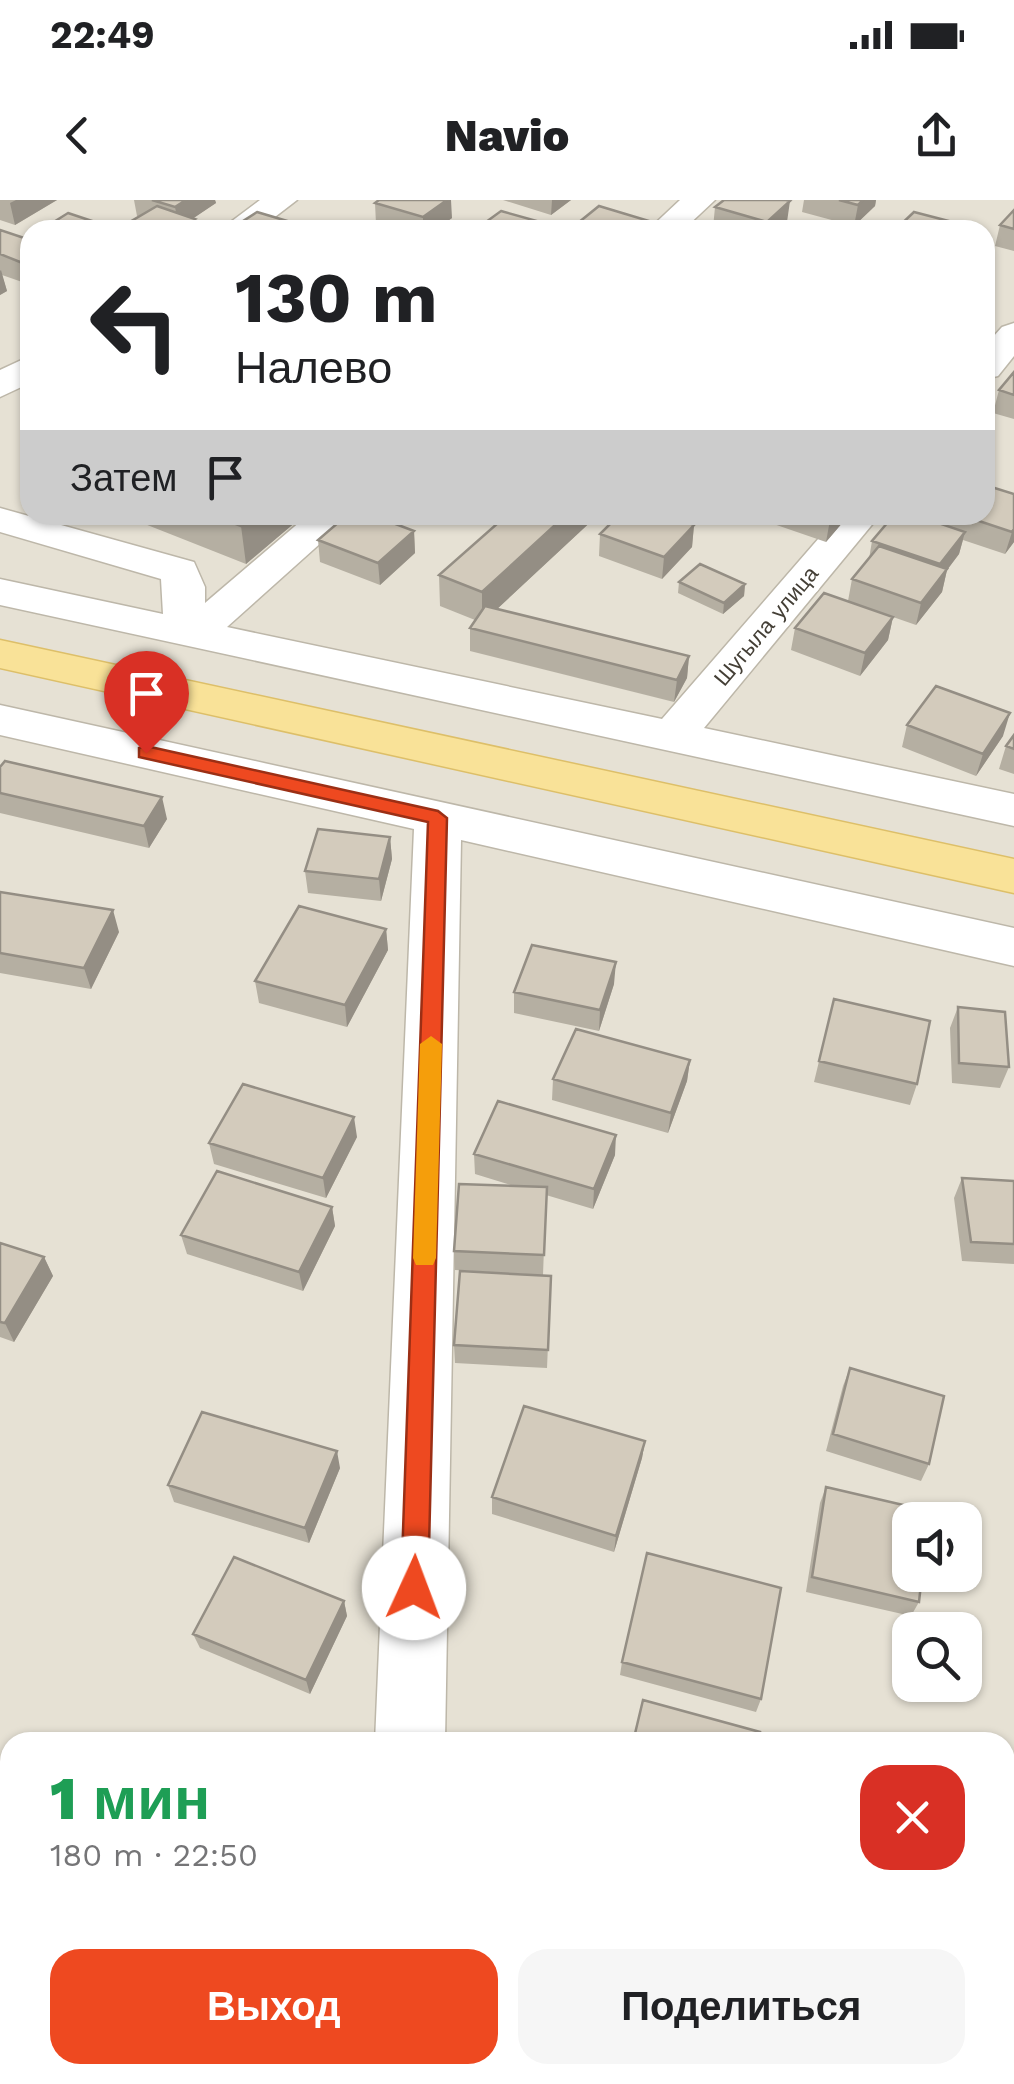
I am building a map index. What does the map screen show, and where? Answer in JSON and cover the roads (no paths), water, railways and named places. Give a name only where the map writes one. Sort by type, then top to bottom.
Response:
[{"type":"main road","points":[[0,654],[1014,876]]},
{"type":"street","points":[[251,220],[281,200]]},
{"type":"street","points":[[676,220],[699,200]]},
{"type":"street","points":[[995,356],[1014,334]]},
{"type":"street","points":[[0,520],[180,571],[189,633]]},
{"type":"street","points":[[189,633],[320,525]]},
{"type":"street","name":"Шугыла улица","points":[[672,736],[851,525]]},
{"type":"street","points":[[0,592],[1014,810]]},
{"type":"street","points":[[0,720],[1014,947]]},
{"type":"street","points":[[410,1732],[438,818]]}]
